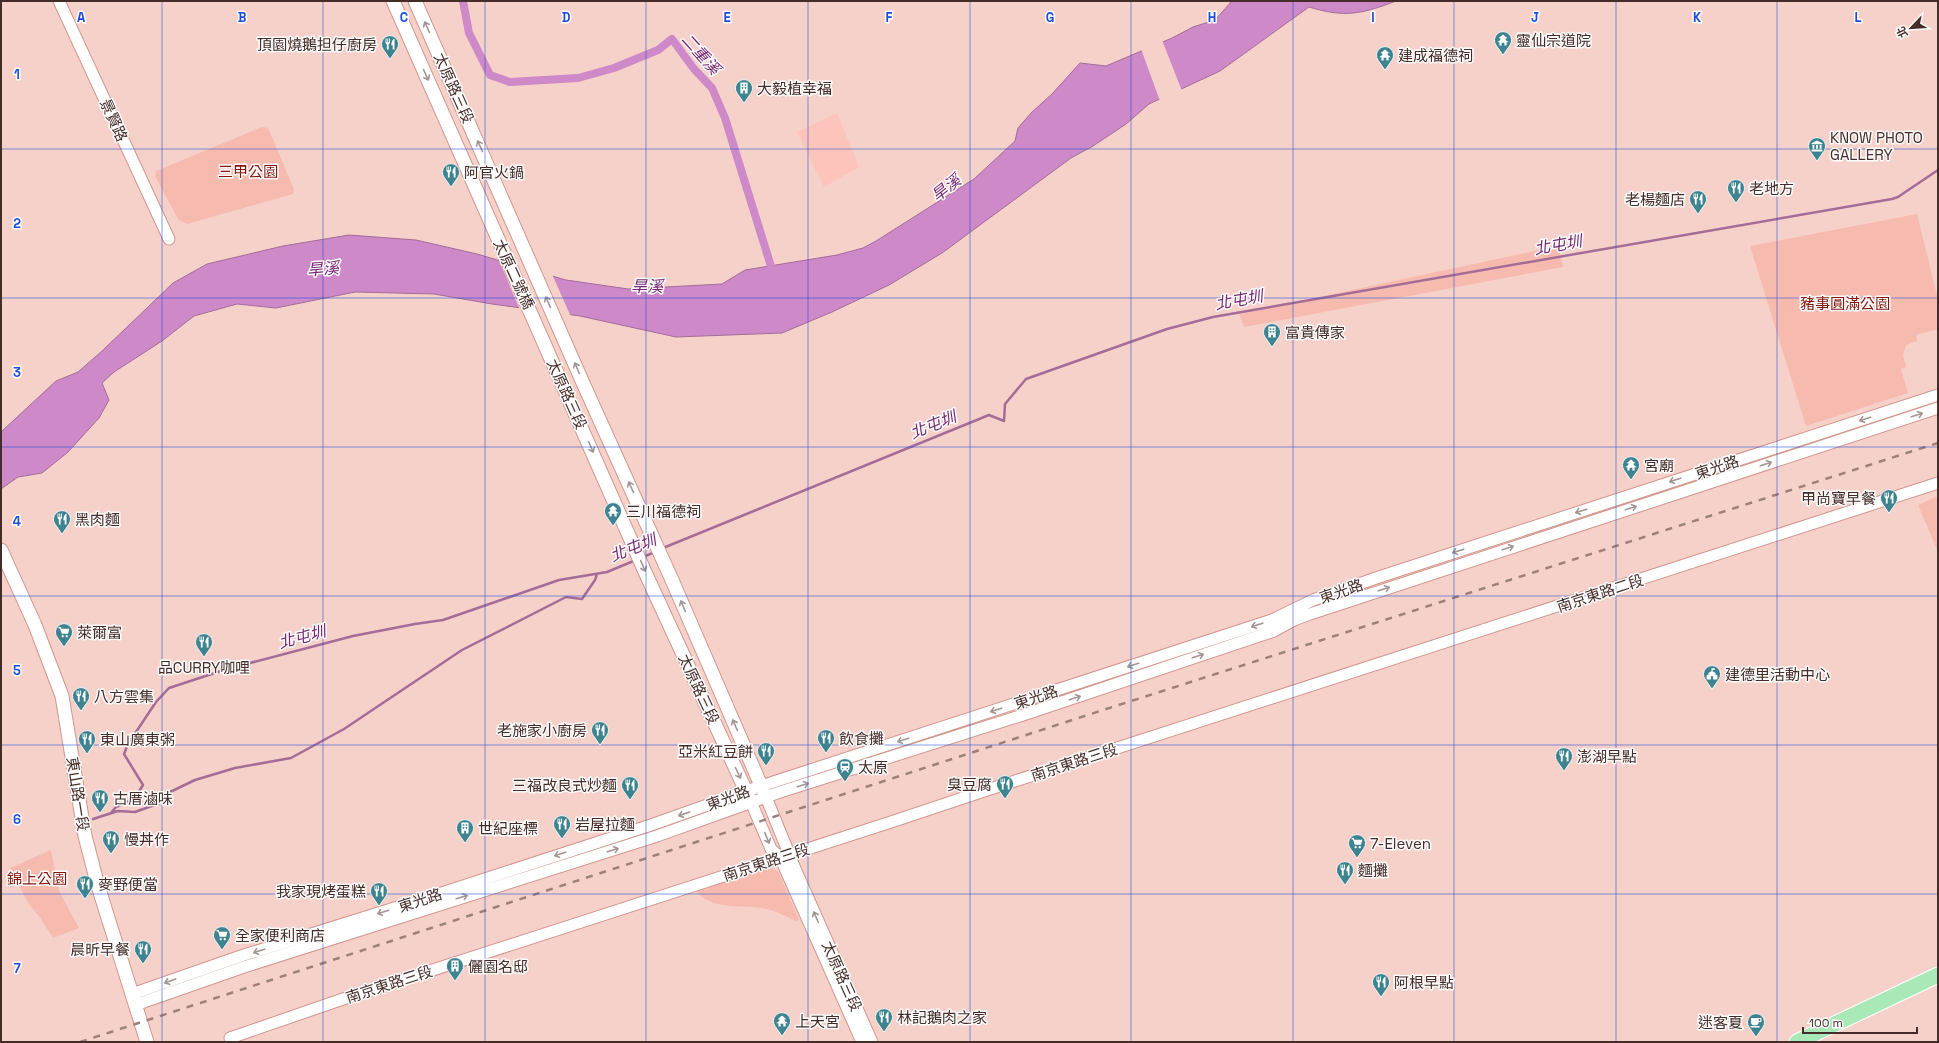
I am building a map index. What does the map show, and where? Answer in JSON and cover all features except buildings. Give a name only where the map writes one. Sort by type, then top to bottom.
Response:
[{"type":"main road","name":"太原路三段","points":[[393,1],[487,215]]},
{"type":"main road","name":"太原路三段","points":[[415,1],[513,220]]},
{"type":"main road","name":"太原二號橋","points":[[487,215],[541,334]]},
{"type":"main road","name":"太原二號橋","points":[[513,220],[564,338]]},
{"type":"main road","name":"太原路三段","points":[[541,334],[650,583],[749,797]]},
{"type":"main road","name":"太原路三段","points":[[564,338],[670,575],[764,792]]},
{"type":"main road","name":"東山路一段","points":[[1,550],[35,625],[62,696],[85,836],[133,1000],[147,1042]]},
{"type":"main road","points":[[1797,1042],[1938,975]]},
{"type":"main road","points":[[1816,1042],[1938,985]]},
{"type":"street","name":"景賢路","points":[[59,1],[169,239]]},
{"type":"street","name":"東光路","points":[[133,1000],[234,959],[764,792],[1075,698],[1274,631],[1313,600],[1938,396]]},
{"type":"street","name":"東光路","points":[[1293,615],[1938,408]]},
{"type":"street","name":"南京東路二段","points":[[1302,688],[1938,483]]},
{"type":"street","name":"南京東路三段","points":[[230,1038],[1302,688]]},
{"type":"street","name":"太原路三段","points":[[764,792],[784,856],[862,1042]]},
{"type":"street","name":"太原路三段","points":[[749,797],[771,849],[784,856],[872,1042]]},
{"type":"shaded area","points":[[837,113],[859,167],[824,187],[797,132]]},
{"type":"green space","name":"三甲公園","points":[[262,127],[268,128],[294,189],[293,194],[187,224],[178,219],[155,176],[156,171]]},
{"type":"green space","name":"豬事圓滿公園","points":[[1917,214],[1938,299],[1938,329],[1916,335],[1917,341],[1906,345],[1903,355],[1906,367],[1901,369],[1908,393],[1806,426],[1750,246]]},
{"type":"green space","points":[[1558,246],[1563,267],[1244,327],[1239,314]]},
{"type":"green space","points":[[1936,497],[1938,501],[1938,552],[1918,505]]},
{"type":"green space","name":"錦上公園","points":[[51,850],[59,891],[79,928],[53,938],[41,919],[28,903],[10,868]]},
{"type":"green space","points":[[763,868],[773,868],[779,873],[799,920],[796,921],[767,909],[728,906],[710,902],[696,891]]},
{"type":"water","name":"旱溪","points":[[1232,1],[1396,1],[1363,12],[1353,13],[1333,13],[1309,7],[1220,71],[1149,104],[1126,124],[1093,146],[1071,158],[942,253],[889,285],[832,312],[782,333],[676,337],[580,316],[492,304],[434,294],[355,292],[276,308],[237,304],[194,316],[162,341],[114,372],[102,383],[109,400],[99,418],[68,452],[42,473],[18,477],[1,489],[1,432],[56,381],[78,372],[173,283],[207,264],[283,246],[349,235],[416,240],[477,254],[566,280],[628,289],[722,284],[745,270],[837,255],[863,248],[876,241],[974,179],[1015,141],[1018,128],[1080,63],[1106,66],[1172,38],[1193,27],[1215,20]]},
{"type":"pier","points":[[1162,40],[1182,91],[1160,101],[1141,49]]},
{"type":"pier","points":[[498,258],[552,274],[571,317],[520,310]]},
{"type":"waterway","name":"二重溪","points":[[463,1],[469,33],[490,75],[510,82],[578,78],[614,68],[658,50],[672,39],[694,69],[712,88],[725,118],[774,276]]},
{"type":"waterway","name":"北屯圳","points":[[663,548],[989,415],[1004,421],[1005,404],[1026,379],[1167,329],[1213,317],[1892,199],[1898,197],[1938,170]]},
{"type":"waterway","name":"北屯圳","points":[[643,557],[655,552]]},
{"type":"waterway","name":"北屯圳","points":[[111,813],[116,807],[135,798],[143,785],[124,754],[128,744],[156,702],[169,688],[227,669],[353,636],[443,620],[559,580],[607,572],[636,560]]},
{"type":"waterway","name":"北屯圳","points":[[93,819],[118,811],[135,812],[160,803],[170,792],[195,780],[235,768],[291,758],[344,729],[462,650],[566,597],[582,599],[595,580],[597,574]]},
{"type":"railway","points":[[80,1042],[1100,711],[1938,443]]},
{"type":"place","name":"靈仙宗道院","points":[[1503,55]]},
{"type":"place","name":"頂園燒鵝担仔廚房","points":[[390,59]]},
{"type":"place","name":"建成福德祠","points":[[1385,70]]},
{"type":"place","name":"大毅植幸福","points":[[744,103]]},
{"type":"place","name":"KNOW PHOTO GALLERY","points":[[1817,161]]},
{"type":"place","name":"阿官火鍋","points":[[451,187]]},
{"type":"place","name":"老地方","points":[[1736,203]]},
{"type":"place","name":"老楊麵店","points":[[1698,214]]},
{"type":"place","name":"富貴傳家","points":[[1272,347]]},
{"type":"place","name":"宮廟","points":[[1631,480]]},
{"type":"place","name":"甲尚寶早餐","points":[[1889,513]]},
{"type":"place","name":"三川福德祠","points":[[613,526]]},
{"type":"place","name":"黑肉麵","points":[[62,534]]},
{"type":"place","name":"萊爾富","points":[[64,647]]},
{"type":"place","name":"品CURRY咖哩","points":[[204,657]]},
{"type":"place","name":"建德里活動中心","points":[[1712,689]]},
{"type":"place","name":"八方雲集","points":[[81,711]]},
{"type":"place","name":"老施家小廚房","points":[[600,745]]},
{"type":"place","name":"飲食攤","points":[[826,753]]},
{"type":"place","name":"東山廣東粥","points":[[87,754]]},
{"type":"place","name":"亞米紅豆餅","points":[[766,766]]},
{"type":"place","name":"澎湖早點","points":[[1564,771]]},
{"type":"place","name":"太原","points":[[845,782]]},
{"type":"place","name":"臭豆腐","points":[[1005,799]]},
{"type":"place","name":"三福改良式炒麵","points":[[630,800]]},
{"type":"place","name":"古厝滷味","points":[[100,813]]},
{"type":"place","name":"岩屋拉麵","points":[[562,839]]},
{"type":"place","name":"世紀座標","points":[[465,843]]},
{"type":"place","name":"慢丼作","points":[[111,854]]},
{"type":"place","name":"7-Eleven","points":[[1357,858]]},
{"type":"place","name":"麵攤","points":[[1345,885]]},
{"type":"place","name":"麥野便當","points":[[85,899]]},
{"type":"place","name":"我家現烤蛋糕","points":[[379,906]]},
{"type":"place","name":"全家便利商店","points":[[222,950]]},
{"type":"place","name":"晨昕早餐","points":[[143,964]]},
{"type":"place","name":"儷園名邸","points":[[455,981]]},
{"type":"place","name":"阿根早點","points":[[1381,997]]},
{"type":"place","name":"林記鵝肉之家","points":[[884,1032]]},
{"type":"place","name":"上天宮","points":[[782,1036]]},
{"type":"place","name":"迷客夏","points":[[1756,1037]]}]
